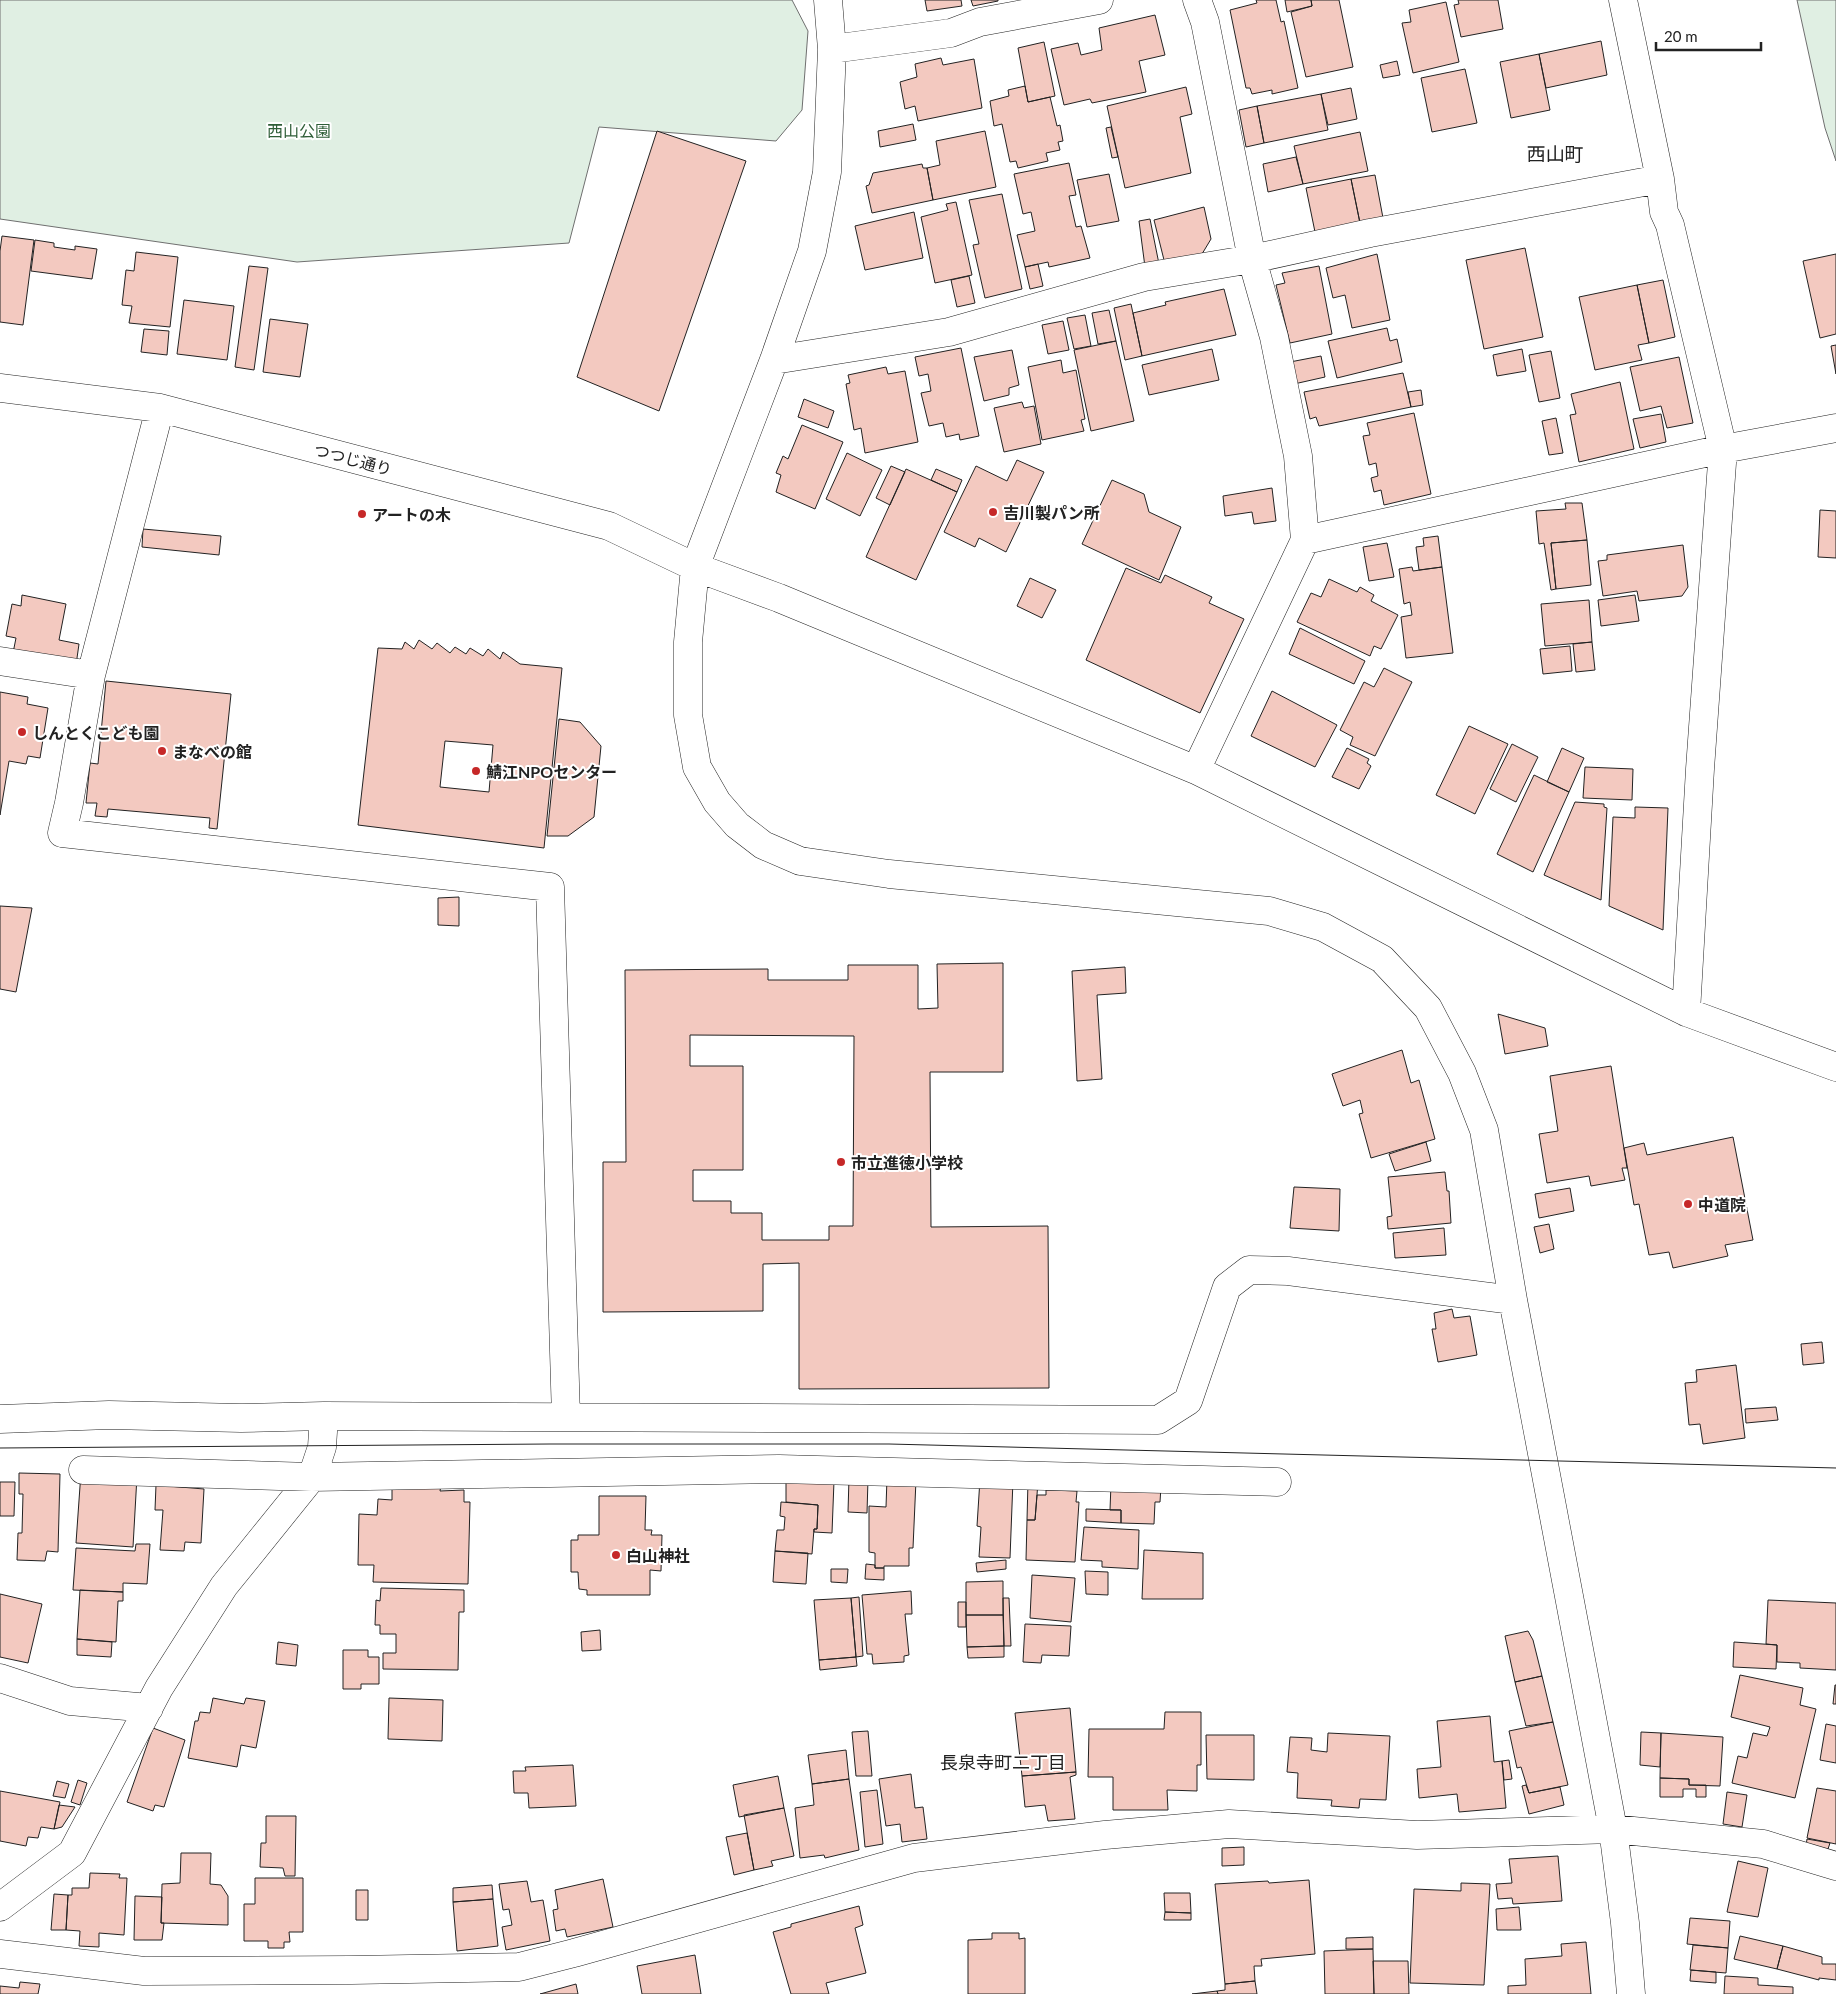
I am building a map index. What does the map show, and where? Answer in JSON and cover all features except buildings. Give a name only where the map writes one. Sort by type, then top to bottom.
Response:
[{"type":"street","points":[[828,0],[832,49],[827,172],[812,251],[774,360],[695,567],[688,642],[688,715],[697,767],[717,802],[737,826],[763,846],[800,860],[889,874],[1268,911],[1323,927],[1382,959],[1428,1008],[1462,1073],[1484,1130],[1513,1300],[1613,1829],[1625,1924],[1631,1994]]},
{"type":"street","points":[[832,49],[951,33],[980,22],[1099,0]]},
{"type":"street","points":[[1196,770],[1305,540],[1298,456],[1274,337],[1252,259],[1205,22],[1197,0]]},
{"type":"street","points":[[1623,0],[1660,179],[1664,212],[1670,225],[1723,449],[1700,769],[1686,1012]]},
{"type":"street","points":[[774,360],[949,332],[1144,277],[1252,259],[1370,233],[1660,179]]},
{"type":"street","name":"つつじ通り","points":[[0,388],[160,408],[609,526],[695,567],[779,598],[1196,770],[1686,1012],[1836,1067]]},
{"type":"street","points":[[160,408],[90,675],[69,803],[62,833],[550,887],[566,1417]]},
{"type":"street","points":[[1305,540],[1723,449],[1836,428]]},
{"type":"street","points":[[0,661],[90,675]]},
{"type":"street","points":[[0,1419],[109,1415],[240,1418],[324,1416],[1158,1420],[1188,1400],[1227,1287],[1249,1270],[1288,1271],[1513,1300]]},
{"type":"street","points":[[0,1906],[72,1853],[159,1688],[224,1586],[312,1477],[322,1447],[324,1416]]},
{"type":"street","points":[[83,1470],[312,1477],[779,1469],[1277,1482]]},
{"type":"street","points":[[0,1678],[70,1701],[149,1708]]},
{"type":"street","points":[[0,1954],[144,1982],[352,1970],[519,1967],[914,1858],[1105,1835],[1229,1824],[1417,1835],[1613,1829],[1763,1844],[1836,1866]]},
{"type":"green space","name":"西山公園","points":[[0,0],[792,0],[808,31],[802,110],[776,141],[599,127],[569,243],[297,262],[0,219]]},
{"type":"green space","points":[[1797,0],[1836,0],[1836,161],[1825,128]]},
{"type":"tram line","points":[[0,1448],[550,1444],[889,1444],[1836,1468]]},
{"type":"place","name":"吉川製パン所","points":[[993,512]]},
{"type":"place","name":"アートの木","points":[[362,514]]},
{"type":"place","name":"しんとくこども園","points":[[22,732]]},
{"type":"place","name":"まなべの館","points":[[162,751]]},
{"type":"place","name":"鯖江NPOセンター","points":[[476,771]]},
{"type":"place","name":"市立進徳小学校","points":[[841,1162]]},
{"type":"place","name":"中道院","points":[[1688,1204]]},
{"type":"place","name":"白山神社","points":[[616,1555]]},
{"type":"district","name":"西山町","points":[[1555,153]]},
{"type":"district","name":"長泉寺町二丁目","points":[[1003,1762]]}]
